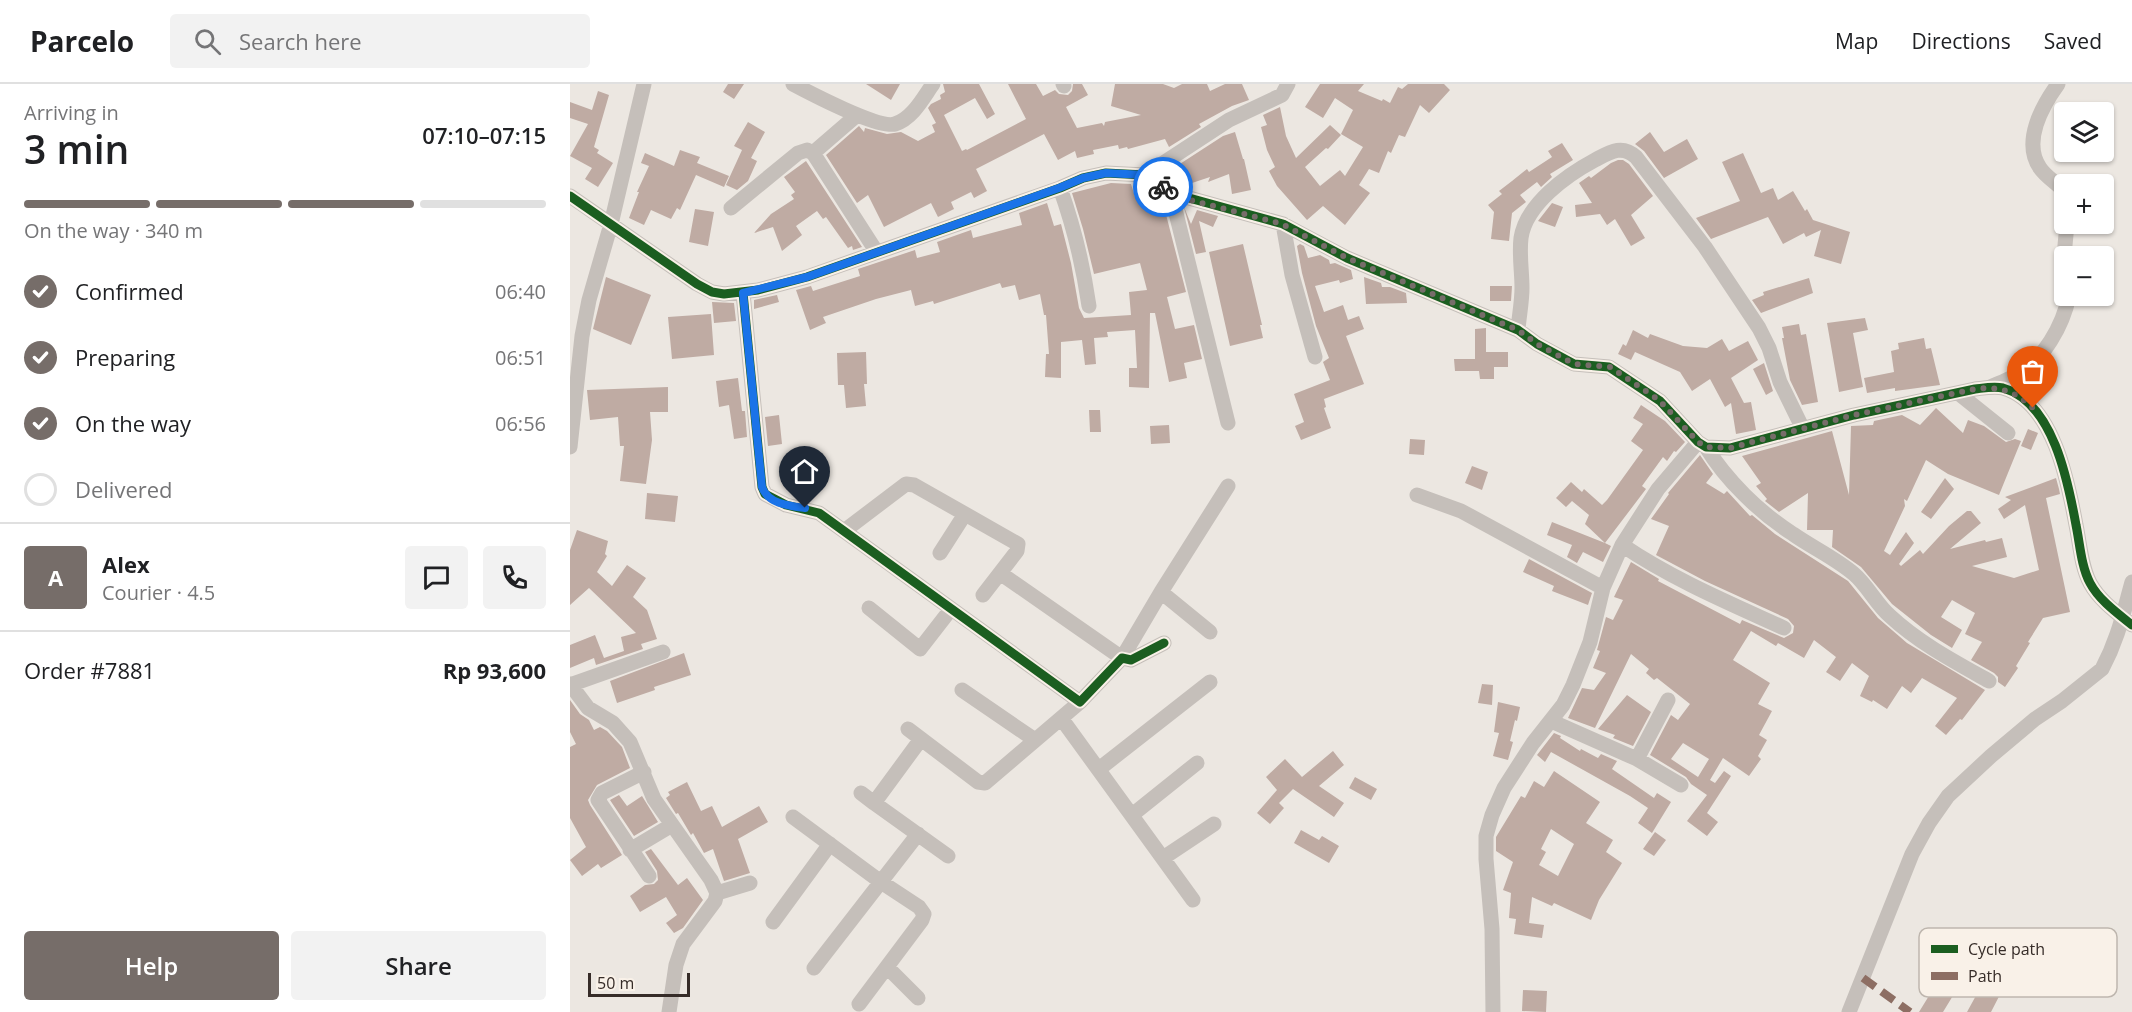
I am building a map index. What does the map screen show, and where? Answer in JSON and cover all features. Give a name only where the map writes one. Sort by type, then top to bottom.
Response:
[{"type":"street","points":[[570,447],[576,337],[611,224],[644,84]]},
{"type":"street","points":[[793,84],[856,114],[883,124],[894,124],[904,119],[915,109],[933,84]]},
{"type":"street","points":[[1145,175],[1229,120],[1282,95],[1288,84]]},
{"type":"street","points":[[2054,181],[2038,166],[2033,152],[2033,141],[2045,105],[2058,84]]},
{"type":"street","points":[[813,153],[856,114]]},
{"type":"street","points":[[731,208],[798,153],[807,150],[813,153],[876,251]]},
{"type":"street","points":[[1518,330],[1522,291],[1521,237],[1526,219],[1534,206],[1573,171],[1609,152],[1630,151],[1705,248],[1759,328],[1769,348],[1780,382],[1803,429]]},
{"type":"street","points":[[570,196],[705,289],[724,294],[743,293],[807,277],[1083,178],[1106,173],[1145,175],[1171,193],[1282,224],[1347,258],[1518,330],[1537,344],[1574,364],[1610,367],[1659,400],[1702,444],[1734,483],[1780,525],[1855,575],[1890,616],[1932,649],[1989,681]]},
{"type":"street","points":[[1059,188],[1073,225],[1084,271],[1089,306]]},
{"type":"street","points":[[1171,193],[1228,423]]},
{"type":"street","points":[[1282,224],[1292,275],[1315,357]]},
{"type":"street","points":[[743,293],[762,487],[765,494],[786,505],[819,513],[1080,702]]},
{"type":"street","points":[[1702,444],[1730,448],[1854,415],[1990,387],[2016,375],[2036,359],[2060,324],[2066,306]]},
{"type":"street","points":[[1990,387],[2004,388],[2022,398],[2044,423],[2066,475],[2085,573],[2097,594],[2128,622]]},
{"type":"street","points":[[1958,393],[2008,433]]},
{"type":"street","points":[[1495,1012],[1494,962],[1486,859],[1486,836],[1492,815],[1504,788],[1533,743],[1563,705],[1581,668],[1603,588],[1622,545],[1658,489],[1702,444]]},
{"type":"street","points":[[844,531],[906,484],[914,485],[1018,544],[1017,551],[983,595]]},
{"type":"street","points":[[908,729],[981,783],[985,783],[1080,702],[1122,658],[1161,591],[1228,486]]},
{"type":"street","points":[[1417,495],[1461,511],[1603,588]]},
{"type":"street","points":[[940,553],[965,514]]},
{"type":"street","points":[[1622,545],[1646,561],[1726,602],[1784,628]]},
{"type":"street","points":[[1000,573],[1122,658],[1131,660],[1164,644]]},
{"type":"street","points":[[1849,1012],[1912,854],[1929,823],[1948,796],[1991,756],[2102,669],[2128,622],[2132,582]]},
{"type":"street","points":[[1161,591],[1210,632]]},
{"type":"street","points":[[869,608],[918,649],[951,609]]},
{"type":"street","points":[[663,652],[572,691],[588,708],[623,732],[644,772],[654,799],[711,880],[717,893],[715,901],[683,944],[676,965],[669,1012]]},
{"type":"street","points":[[1099,769],[1210,682]]},
{"type":"street","points":[[962,690],[1035,740]]},
{"type":"street","points":[[1637,759],[1668,700]]},
{"type":"street","points":[[1061,718],[1193,900]]},
{"type":"street","points":[[1551,721],[1637,759],[1682,786]]},
{"type":"street","points":[[874,803],[921,739]]},
{"type":"street","points":[[1132,815],[1197,763]]},
{"type":"street","points":[[644,772],[602,793],[598,800],[648,876]]},
{"type":"street","points":[[861,793],[948,856]]},
{"type":"street","points":[[793,817],[919,907],[924,914],[922,920],[859,1004]]},
{"type":"street","points":[[1163,858],[1214,824]]},
{"type":"street","points":[[630,850],[672,825]]},
{"type":"street","points":[[814,968],[918,834]]},
{"type":"street","points":[[773,922],[830,844]]},
{"type":"street","points":[[717,893],[750,883]]},
{"type":"street","points":[[887,968],[918,998]]},
{"type":"building","points":[[728,84],[744,84],[734,99],[723,92]]},
{"type":"building","points":[[866,84],[900,84],[891,100]]},
{"type":"building","points":[[943,84],[979,84],[995,114],[987,119],[975,98],[944,115],[962,151],[1026,119],[1008,84],[1036,84],[1043,96],[1055,90],[1059,94],[1068,95],[1072,91],[1073,84],[1082,84],[1088,95],[1066,107],[1077,128],[1102,123],[1104,126],[1105,122],[1141,115],[1111,106],[1115,84],[1163,84],[1174,88],[1182,84],[1207,84],[1210,91],[1225,84],[1242,84],[1249,100],[1232,106],[1199,124],[1201,127],[1169,147],[1165,139],[1128,149],[1127,147],[1119,149],[1118,145],[1093,150],[1094,154],[1077,158],[1075,151],[1058,160],[1044,134],[976,169],[987,191],[974,198],[971,192],[951,202],[954,209],[938,217],[931,203],[884,227],[868,195],[857,203],[826,155],[859,126],[864,132],[865,128],[887,134],[901,132],[918,141],[935,132],[932,125],[936,123],[928,108],[941,99],[940,95],[945,92]]},
{"type":"building","points":[[1320,84],[1364,84],[1358,91],[1390,103],[1398,87],[1402,89],[1408,84],[1444,84],[1450,90],[1429,113],[1420,105],[1405,137],[1399,135],[1391,153],[1388,151],[1379,173],[1369,169],[1359,185],[1370,193],[1345,225],[1323,206],[1307,220],[1277,186],[1269,171],[1275,167],[1267,150],[1261,127],[1267,125],[1263,115],[1280,107],[1286,136],[1296,158],[1330,125],[1341,135],[1328,149],[1326,148],[1305,167],[1320,186],[1340,170],[1345,176],[1363,147],[1341,134],[1353,110],[1335,98],[1323,118],[1305,107]]},
{"type":"building","points":[[598,91],[609,95],[594,147],[599,150],[597,153],[613,163],[598,187],[585,179],[592,168],[570,156],[588,124],[570,118],[570,102],[592,110]]},
{"type":"building","points":[[748,122],[765,132],[751,158],[757,161],[748,181],[737,190],[726,185],[742,150],[734,146]]},
{"type":"building","points":[[1235,132],[1251,190],[1232,194],[1229,174],[1208,182],[1210,177],[1183,186],[1173,182],[1169,171],[1223,136]]},
{"type":"building","points":[[1650,132],[1664,152],[1687,139],[1698,159],[1664,178],[1644,151],[1635,144]]},
{"type":"building","points":[[1562,143],[1573,160],[1550,174],[1552,177],[1541,187],[1537,182],[1520,195],[1526,202],[1512,213],[1509,241],[1491,239],[1494,212],[1488,205],[1502,194],[1499,191],[1527,169],[1529,172],[1552,157],[1548,151]]},
{"type":"building","points":[[680,150],[700,157],[697,163],[729,176],[724,187],[696,175],[680,210],[677,208],[671,219],[651,210],[644,225],[629,218],[639,192],[637,192],[649,166],[641,163],[645,153],[674,166]]},
{"type":"building","points":[[1743,153],[1761,193],[1773,188],[1778,200],[1793,191],[1813,220],[1850,232],[1841,264],[1814,256],[1821,230],[1806,237],[1804,233],[1783,244],[1768,217],[1711,239],[1696,218],[1740,201],[1722,162]]},
{"type":"building","points":[[1618,160],[1629,164],[1653,196],[1631,215],[1645,238],[1631,246],[1615,219],[1607,225],[1600,214],[1576,217],[1575,205],[1592,203],[1579,183]]},
{"type":"building","points":[[806,161],[862,247],[853,250],[852,246],[848,248],[826,217],[823,219],[817,211],[796,226],[802,235],[782,251],[773,227],[754,233],[771,214],[794,199],[791,195],[795,192],[784,177]]},
{"type":"building","points":[[1111,183],[1131,184],[1135,197],[1155,194],[1162,199],[1186,292],[1167,297],[1175,329],[1194,325],[1202,359],[1184,363],[1187,378],[1169,382],[1155,313],[1150,313],[1149,388],[1129,387],[1129,368],[1137,368],[1135,330],[1107,332],[1108,337],[1094,338],[1096,364],[1085,365],[1082,340],[1061,342],[1061,378],[1045,377],[1046,354],[1049,354],[1046,315],[1044,315],[1040,294],[1019,300],[1015,285],[1002,288],[1000,283],[934,304],[933,301],[915,306],[911,290],[823,317],[826,323],[810,330],[796,290],[811,286],[813,291],[860,276],[858,269],[915,250],[917,258],[940,252],[937,242],[971,230],[973,238],[1022,225],[1019,213],[1047,203],[1054,226],[1061,224],[1079,308],[1084,318],[1131,315],[1129,292],[1147,290],[1140,263],[1094,274],[1072,193]]},
{"type":"building","points":[[1552,203],[1563,207],[1555,227],[1538,221]]},
{"type":"building","points":[[1184,207],[1191,224],[1197,210],[1218,216],[1213,227],[1199,221],[1206,252],[1196,254]]},
{"type":"building","points":[[695,209],[714,212],[708,246],[689,242]]},
{"type":"building","points":[[1243,244],[1263,338],[1230,346],[1209,252]]},
{"type":"building","points":[[1300,244],[1304,246],[1308,258],[1320,255],[1329,260],[1330,264],[1335,263],[1351,270],[1353,279],[1315,286],[1324,312],[1343,305],[1348,320],[1359,316],[1364,329],[1346,336],[1364,384],[1324,399],[1326,407],[1324,408],[1331,428],[1301,440],[1295,426],[1304,422],[1294,394],[1330,380],[1323,362],[1329,358],[1316,326],[1302,273],[1297,246]]},
{"type":"building","points":[[606,277],[651,295],[631,345],[593,329]]},
{"type":"building","points":[[1364,277],[1381,283],[1382,287],[1390,287],[1406,293],[1407,303],[1366,304]]},
{"type":"building","points":[[1809,278],[1813,293],[1761,313],[1752,300],[1764,295],[1763,292]]},
{"type":"building","points":[[1490,286],[1512,286],[1511,301],[1490,301]]},
{"type":"building","points":[[777,295],[779,302],[754,309],[754,300]]},
{"type":"building","points":[[712,302],[734,303],[736,321],[714,323]]},
{"type":"building","points":[[711,314],[714,355],[672,359],[668,317]]},
{"type":"building","points":[[1865,318],[1868,330],[1853,333],[1863,387],[1839,392],[1827,323]]},
{"type":"building","points":[[1799,324],[1801,335],[1806,334],[1818,402],[1802,405],[1790,380],[1782,338],[1784,338],[1782,327]]},
{"type":"building","points":[[1486,328],[1486,352],[1508,352],[1508,367],[1494,367],[1494,379],[1480,379],[1479,371],[1455,371],[1454,359],[1475,359],[1475,329]]},
{"type":"building","points":[[1633,330],[1648,338],[1650,334],[1683,346],[1707,348],[1722,339],[1729,351],[1748,341],[1758,360],[1731,378],[1744,403],[1751,402],[1756,430],[1736,434],[1731,403],[1725,407],[1710,379],[1692,391],[1680,372],[1635,352],[1631,360],[1618,354],[1623,344],[1626,346]]},
{"type":"building","points":[[1924,338],[1926,349],[1931,348],[1940,385],[1895,391],[1895,388],[1867,393],[1864,378],[1894,372],[1891,351],[1899,349],[1898,343]]},
{"type":"building","points":[[866,352],[867,384],[864,384],[866,406],[846,408],[844,385],[838,385],[837,353]]},
{"type":"building","points":[[1764,363],[1773,391],[1766,395],[1753,369]]},
{"type":"building","points":[[738,378],[742,411],[745,411],[747,437],[734,439],[729,405],[719,407],[716,381]]},
{"type":"building","points":[[668,387],[668,412],[650,412],[652,440],[646,484],[620,481],[624,446],[620,446],[618,417],[590,420],[587,390]]},
{"type":"building","points":[[1641,405],[1665,421],[1685,442],[1667,461],[1663,457],[1642,486],[1646,489],[1605,543],[1585,524],[1589,515],[1572,501],[1566,507],[1556,498],[1571,482],[1582,492],[1584,489],[1602,505],[1607,500],[1643,450],[1631,441],[1643,424],[1633,418]]},
{"type":"building","points":[[1936,408],[1963,433],[1968,420],[1984,426],[2006,442],[2015,439],[2021,441],[1999,495],[1948,474],[1926,460],[1907,501],[1904,499],[1905,506],[1884,551],[1890,555],[1906,532],[1914,543],[1899,564],[1901,566],[1920,550],[1923,554],[1949,526],[1967,511],[1971,511],[1981,523],[1950,549],[2002,538],[2007,557],[1972,566],[2014,578],[2039,570],[2025,505],[2004,519],[1998,509],[2011,500],[2005,497],[2056,478],[2059,489],[2060,494],[2046,498],[2070,612],[2043,618],[2016,666],[2018,668],[2005,687],[1998,682],[1998,677],[1994,673],[1971,660],[1982,642],[1965,634],[1975,613],[1952,600],[1941,617],[1962,630],[1952,648],[1931,635],[1892,604],[1861,567],[1832,547],[1833,530],[1807,530],[1808,493],[1779,512],[1765,501],[1767,499],[1756,486],[1761,483],[1742,456],[1832,431],[1849,495],[1851,426],[1873,425],[1874,421],[1902,415],[1920,425]]},
{"type":"building","points":[[1089,410],[1100,410],[1101,432],[1090,432]]},
{"type":"building","points":[[779,415],[782,444],[768,446],[765,417]]},
{"type":"building","points":[[1169,425],[1170,443],[1151,444],[1150,426]]},
{"type":"building","points":[[2028,429],[2038,433],[2031,450],[2021,446]]},
{"type":"building","points":[[1410,439],[1425,440],[1424,455],[1409,454]]},
{"type":"building","points":[[1700,455],[1713,474],[1706,483],[1724,494],[1727,491],[1750,516],[1752,515],[1775,534],[1848,581],[1878,618],[1907,643],[1985,690],[1962,720],[1960,719],[1946,735],[1935,726],[1957,698],[1922,678],[1911,693],[1902,686],[1887,709],[1873,700],[1872,702],[1860,696],[1869,676],[1852,663],[1840,681],[1826,672],[1836,657],[1814,640],[1804,658],[1778,643],[1776,646],[1751,631],[1733,660],[1770,683],[1758,704],[1772,711],[1759,735],[1767,740],[1758,756],[1761,759],[1749,776],[1723,758],[1710,780],[1715,783],[1724,771],[1731,776],[1707,813],[1718,822],[1707,836],[1687,821],[1707,795],[1691,784],[1686,777],[1650,755],[1671,715],[1678,720],[1690,704],[1657,678],[1654,680],[1646,673],[1649,669],[1631,654],[1595,728],[1568,718],[1582,688],[1594,690],[1606,673],[1593,668],[1600,651],[1597,650],[1606,617],[1613,620],[1623,600],[1614,597],[1631,562],[1659,579],[1658,581],[1740,624],[1742,620],[1784,638],[1793,633],[1794,626],[1788,619],[1705,581],[1656,555],[1669,526],[1651,519],[1668,493]],"holes":[[[1683,743],[1709,759],[1698,777],[1671,759]]]},
{"type":"building","points":[[1472,466],[1488,472],[1482,490],[1465,483]]},
{"type":"building","points":[[1945,478],[1954,489],[1931,519],[1921,512]]},
{"type":"building","points":[[647,493],[678,496],[675,522],[645,519]]},
{"type":"building","points":[[1552,522],[1611,546],[1603,562],[1583,552],[1577,563],[1567,557],[1572,545],[1547,535]]},
{"type":"building","points":[[577,530],[608,541],[605,554],[607,556],[597,572],[612,586],[627,565],[646,578],[633,597],[647,610],[657,639],[641,644],[643,649],[596,665],[594,658],[570,668],[570,645],[595,635],[604,658],[624,651],[621,637],[636,633],[589,588],[570,605],[570,550]]},
{"type":"building","points":[[1529,559],[1592,593],[1588,605],[1552,591],[1554,586],[1523,572]]},
{"type":"building","points":[[684,653],[691,675],[654,687],[655,690],[617,703],[610,681]]},
{"type":"building","points":[[1482,684],[1493,685],[1492,705],[1478,703]]},
{"type":"building","points":[[1627,695],[1651,712],[1633,746],[1613,738],[1615,735],[1598,729]]},
{"type":"building","points":[[570,700],[580,714],[589,720],[594,730],[600,727],[607,731],[622,747],[630,768],[597,785],[588,800],[622,855],[601,868],[598,864],[582,876],[570,860],[586,847],[570,818],[570,747],[576,744],[570,732]]},
{"type":"building","points":[[1498,702],[1520,707],[1510,741],[1513,742],[1508,760],[1493,756],[1499,733],[1494,732]]},
{"type":"building","points":[[1554,733],[1580,751],[1581,749],[1598,758],[1601,754],[1617,761],[1612,769],[1654,798],[1657,793],[1671,802],[1652,833],[1638,823],[1648,808],[1551,752],[1545,762],[1537,755]]},
{"type":"building","points":[[1333,751],[1344,765],[1319,786],[1344,803],[1334,817],[1293,789],[1279,803],[1284,808],[1270,824],[1257,813],[1277,790],[1266,777],[1285,759],[1302,777]]},
{"type":"building","points":[[1554,771],[1600,802],[1586,823],[1613,840],[1606,852],[1622,863],[1599,900],[1591,920],[1554,903],[1552,906],[1532,897],[1529,923],[1544,925],[1542,938],[1514,934],[1516,919],[1509,918],[1511,893],[1503,890],[1513,862],[1496,851],[1496,837],[1521,796],[1525,798],[1534,781],[1544,787]],"holes":[[[1551,829],[1574,844],[1558,876],[1539,865],[1546,852],[1541,849]]]},
{"type":"building","points":[[1355,777],[1377,789],[1371,800],[1349,788]]},
{"type":"building","points":[[687,782],[701,811],[712,806],[722,827],[759,806],[768,822],[738,839],[750,873],[724,881],[713,849],[704,853],[693,833],[691,835],[678,813],[676,814],[666,798],[670,795],[668,792]]},
{"type":"building","points":[[619,795],[627,806],[642,796],[658,822],[634,836],[610,800]]},
{"type":"building","points":[[1301,830],[1319,840],[1322,836],[1339,846],[1329,863],[1294,843]]},
{"type":"building","points":[[1655,832],[1666,840],[1654,856],[1643,849]]},
{"type":"building","points":[[651,849],[678,885],[687,878],[703,900],[683,928],[674,933],[666,923],[677,915],[666,897],[640,912],[630,896],[645,885],[654,884],[658,880],[657,871],[645,852]]},
{"type":"building","points":[[1523,990],[1547,991],[1546,1012],[1522,1011]]},
{"type":"building","points":[[1928,997],[1952,997],[1943,1012],[1919,1012]]},
{"type":"building","points":[[1975,997],[1999,997],[1991,1012],[1967,1012]]},
{"type":"marked path","points":[[1863,978],[1910,1012]]},
{"type":"cycle path","points":[[570,196],[697,284],[712,292],[724,294],[758,290],[807,277],[1083,178],[1106,173],[1145,175],[1171,193],[1283,224],[1347,258],[1518,330],[1537,344],[1574,364],[1609,367],[1660,401],[1698,442],[1706,447],[1730,448],[1854,415],[1975,389],[2003,388],[2020,396],[2034,409],[2046,426],[2063,466],[2087,576],[2103,601],[2132,625]]},
{"type":"cycle path","points":[[743,293],[762,487],[765,494],[786,505],[819,513],[1080,702],[1122,658],[1131,660],[1164,643]]},
{"type":"way so far","points":[[1163,187],[1183,198],[1282,224],[1347,258],[1518,330],[1537,344],[1574,364],[1610,367],[1659,400],[1698,442],[1706,447],[1730,448],[1854,415],[1990,387],[2004,388],[2022,398],[2033,408]]},
{"type":"route","points":[[805,508],[786,505],[772,499],[765,494],[762,487],[743,293],[807,277],[1083,178],[1106,173],[1145,175],[1163,187]]}]
